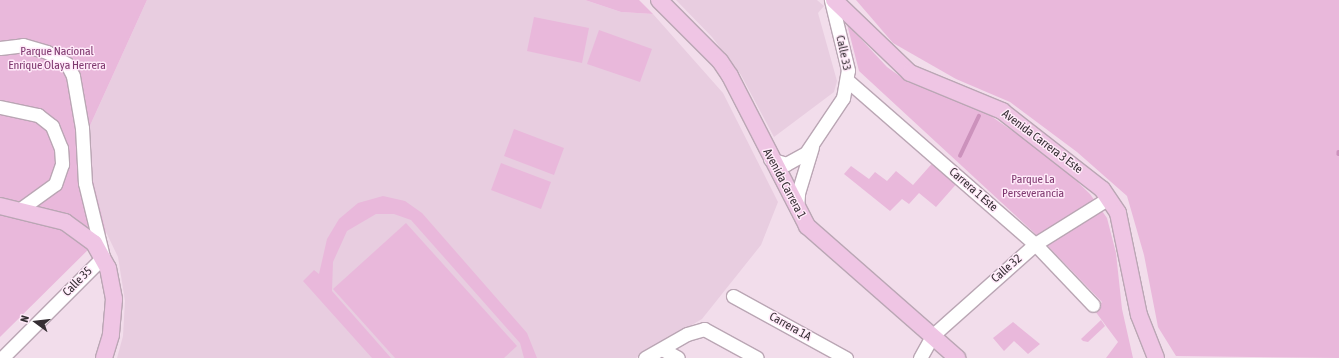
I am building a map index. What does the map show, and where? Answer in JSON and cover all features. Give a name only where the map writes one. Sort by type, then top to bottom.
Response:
[{"type":"main road","name":"Avenida Carrera 1","points":[[659,0],[720,61],[798,212],[824,245],[934,335],[957,358]]},
{"type":"main road","name":"Avenida Carrera 3 Este","points":[[833,0],[910,73],[1002,111],[1093,180],[1109,198],[1118,213],[1144,334],[1156,358]]},
{"type":"main road","points":[[0,206],[74,226],[94,243],[103,257],[114,299],[111,335],[104,358]]},
{"type":"street","name":"Calle 33","points":[[798,212],[798,193],[813,146],[843,98],[848,81],[833,0]]},
{"type":"street","points":[[0,48],[23,45],[47,52],[67,64],[73,76],[82,128],[85,183],[103,257]]},
{"type":"street","name":"Carrera 1 Este","points":[[848,81],[1035,244],[1093,305]]},
{"type":"street","points":[[0,107],[38,115],[52,126],[62,148],[62,164],[55,184],[19,210]]},
{"type":"street","name":"Calle 33","points":[[770,159],[790,162],[813,146]]},
{"type":"street","name":"Calle 32","points":[[920,358],[934,335],[1035,244],[1109,198]]},
{"type":"street","name":"Calle 35","points":[[2,358],[103,257]]},
{"type":"street","name":"Carrera 1A","points":[[733,296],[846,358]]},
{"type":"street","points":[[645,358],[659,353],[687,334],[704,329],[757,358]]},
{"type":"street","points":[[659,353],[678,358]]},
{"type":"shaded area","points":[[147,0],[585,0],[621,12],[653,14],[723,93],[778,202],[761,245],[702,319],[636,358],[117,358],[123,336],[125,301],[118,257],[106,232],[89,177],[83,141]]},
{"type":"shaded area","points":[[676,0],[817,0],[824,6],[818,13],[837,81],[834,92],[774,137],[741,75],[712,37]]},
{"type":"green space","name":"Parque Nacional Enrique Olaya Herrera","points":[[0,0],[147,0],[83,141],[106,232],[0,337]]},
{"type":"green space","points":[[585,0],[639,0],[653,14],[621,12]]},
{"type":"green space","points":[[856,0],[1339,0],[1339,358],[1176,356],[1158,327],[1144,255],[1127,196],[1077,152],[1010,102],[956,79],[893,43]]},
{"type":"green space","points":[[534,17],[589,28],[582,63],[527,51]]},
{"type":"green space","name":"Parque La Perseverancia","points":[[847,24],[887,67],[908,82],[988,114],[1056,161],[1090,194],[1107,218],[1116,253],[1122,309],[1133,358],[1106,358],[1118,342],[1095,311],[1102,302],[1042,240],[859,71]]},
{"type":"green space","points":[[599,30],[652,49],[640,82],[587,64]]},
{"type":"green space","points":[[514,129],[564,148],[554,175],[504,156]]},
{"type":"green space","points":[[936,159],[959,181],[936,207],[919,193],[909,204],[902,199],[890,211],[844,174],[851,166],[869,179],[875,172],[887,181],[896,171],[913,185]]},
{"type":"green space","points":[[501,163],[551,182],[541,209],[491,190]]},
{"type":"green space","points":[[383,196],[405,201],[422,213],[527,333],[537,358],[524,358],[520,343],[411,220],[394,214],[376,214],[347,231],[333,262],[332,291],[391,358],[372,358],[303,281],[314,270],[319,274],[327,239],[339,219],[358,203]]},
{"type":"green space","points":[[406,223],[517,346],[504,358],[395,358],[333,289]]},
{"type":"green space","points":[[1101,320],[1105,326],[1088,342],[1083,341],[1081,339]]},
{"type":"green space","points":[[1013,322],[1040,344],[1028,354],[1014,341],[1004,351],[993,338]]},
{"type":"waterway","points":[[960,156],[979,116]]}]
